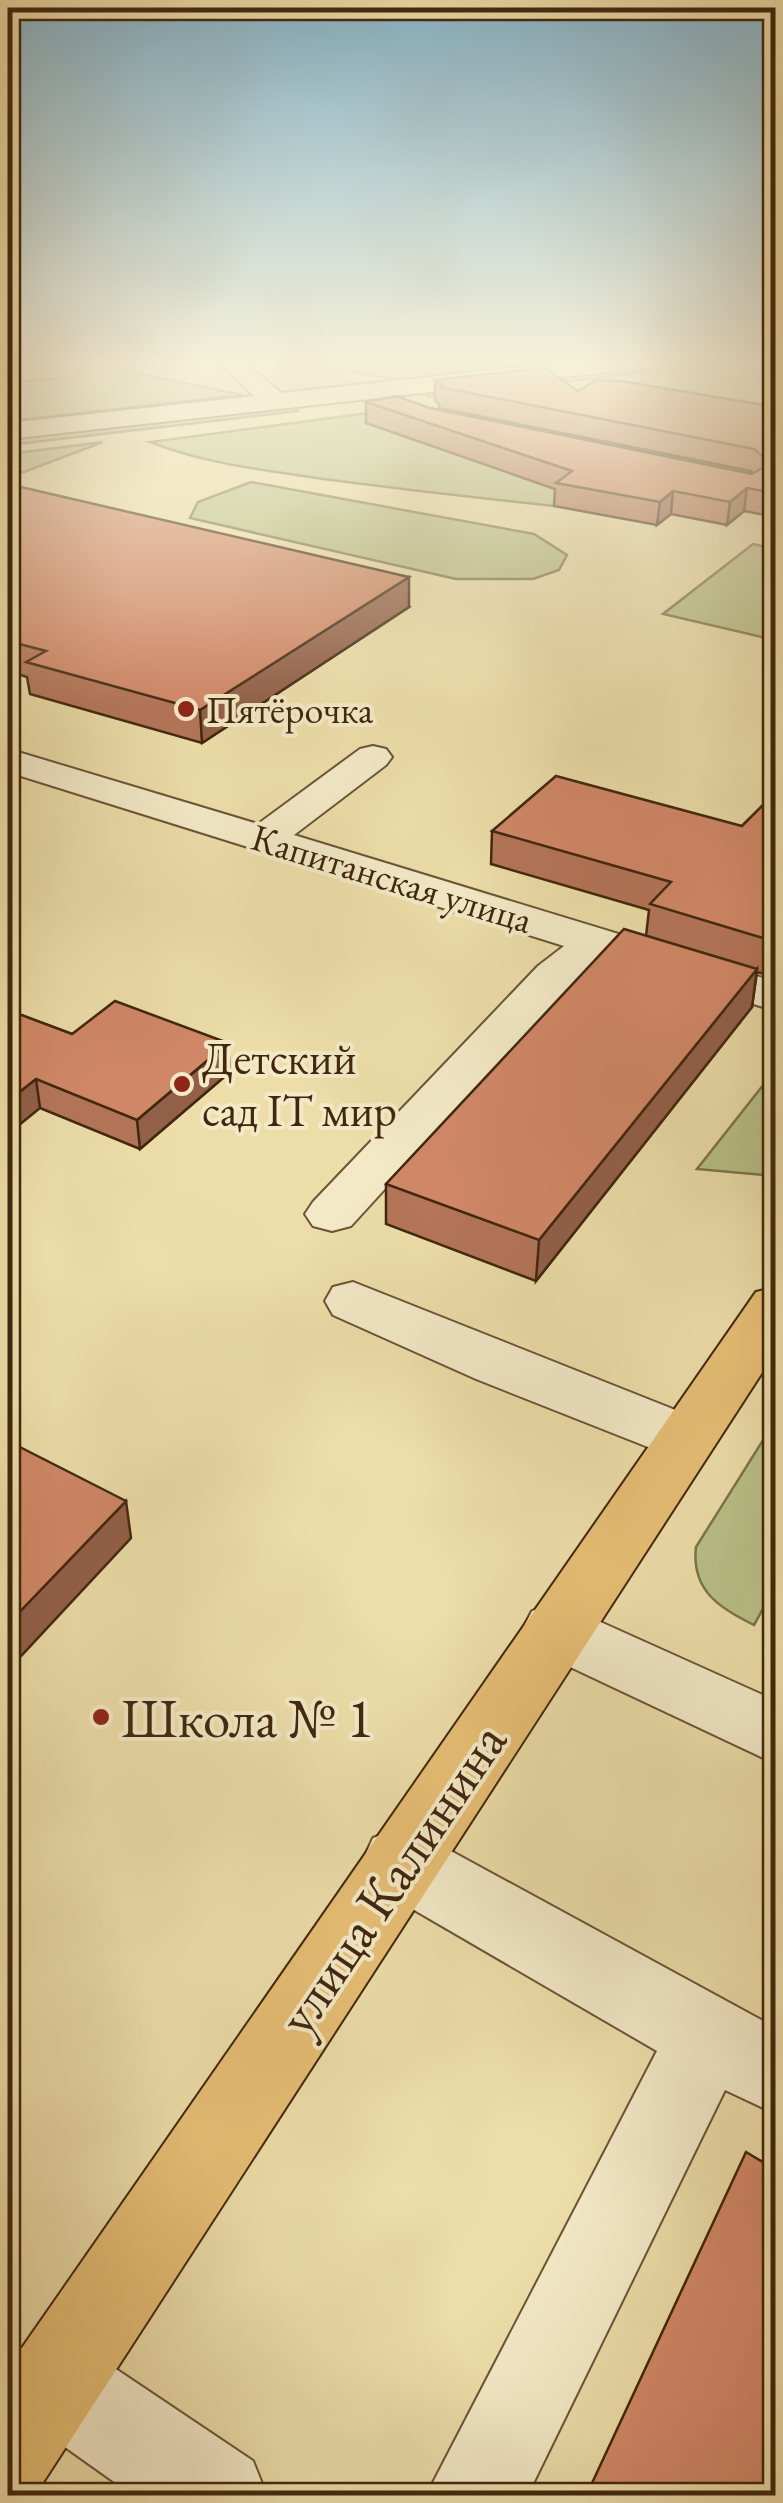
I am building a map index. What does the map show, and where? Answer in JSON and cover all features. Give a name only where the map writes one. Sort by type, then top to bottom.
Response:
[{"type":"main road","name":"улица Калинина","points":[[30,2416],[776,1306]]},
{"type":"street","points":[[265,838],[373,757]]},
{"type":"street","name":"Капитанская улица","points":[[8,760],[776,998]]},
{"type":"street","points":[[332,1214],[554,976],[598,941]]},
{"type":"street","points":[[353,1301],[496,1364],[686,1439]]},
{"type":"street","points":[[556,1630],[776,1734]]},
{"type":"street","points":[[400,1862],[742,2054],[475,2496]]},
{"type":"street","points":[[30,2416],[218,2496]]},
{"type":"green space","points":[[297,475],[523,475],[571,494],[554,506]]},
{"type":"green space","points":[[251,482],[534,534],[567,555],[559,570],[533,579],[456,579],[190,518],[198,502]]},
{"type":"green space","points":[[753,544],[775,549],[775,640],[663,614]]},
{"type":"green space","points":[[775,1070],[775,1176],[697,1169]]},
{"type":"green space","points":[[775,1421],[775,1587],[754,1625],[710,1596],[698,1575],[696,1547]]},
{"type":"building","points":[[567,475],[776,475],[776,493],[747,488],[730,502],[673,491],[660,502],[556,483]]},
{"type":"building","points":[[8,484],[409,577],[200,710],[26,662],[46,651],[8,641]]},
{"type":"building","points":[[556,776],[742,826],[776,792],[776,942],[650,904],[671,882],[492,831]]},
{"type":"building","points":[[624,929],[757,969],[539,1240],[386,1184]]},
{"type":"building","name":"Детский сад IT мир","points":[[115,1001],[228,1043],[137,1120],[36,1079],[8,1101],[8,1010],[72,1034]]},
{"type":"building","points":[[8,1441],[126,1501],[8,1624]]},
{"type":"building","points":[[746,2152],[776,2170],[776,2496],[586,2496]]},
{"type":"place","name":"Пятёрочка","points":[[186,709]]},
{"type":"place","name":"Детский сад IT мир","points":[[182,1084]]},
{"type":"place","name":"Школа № 1","points":[[101,1717]]}]
